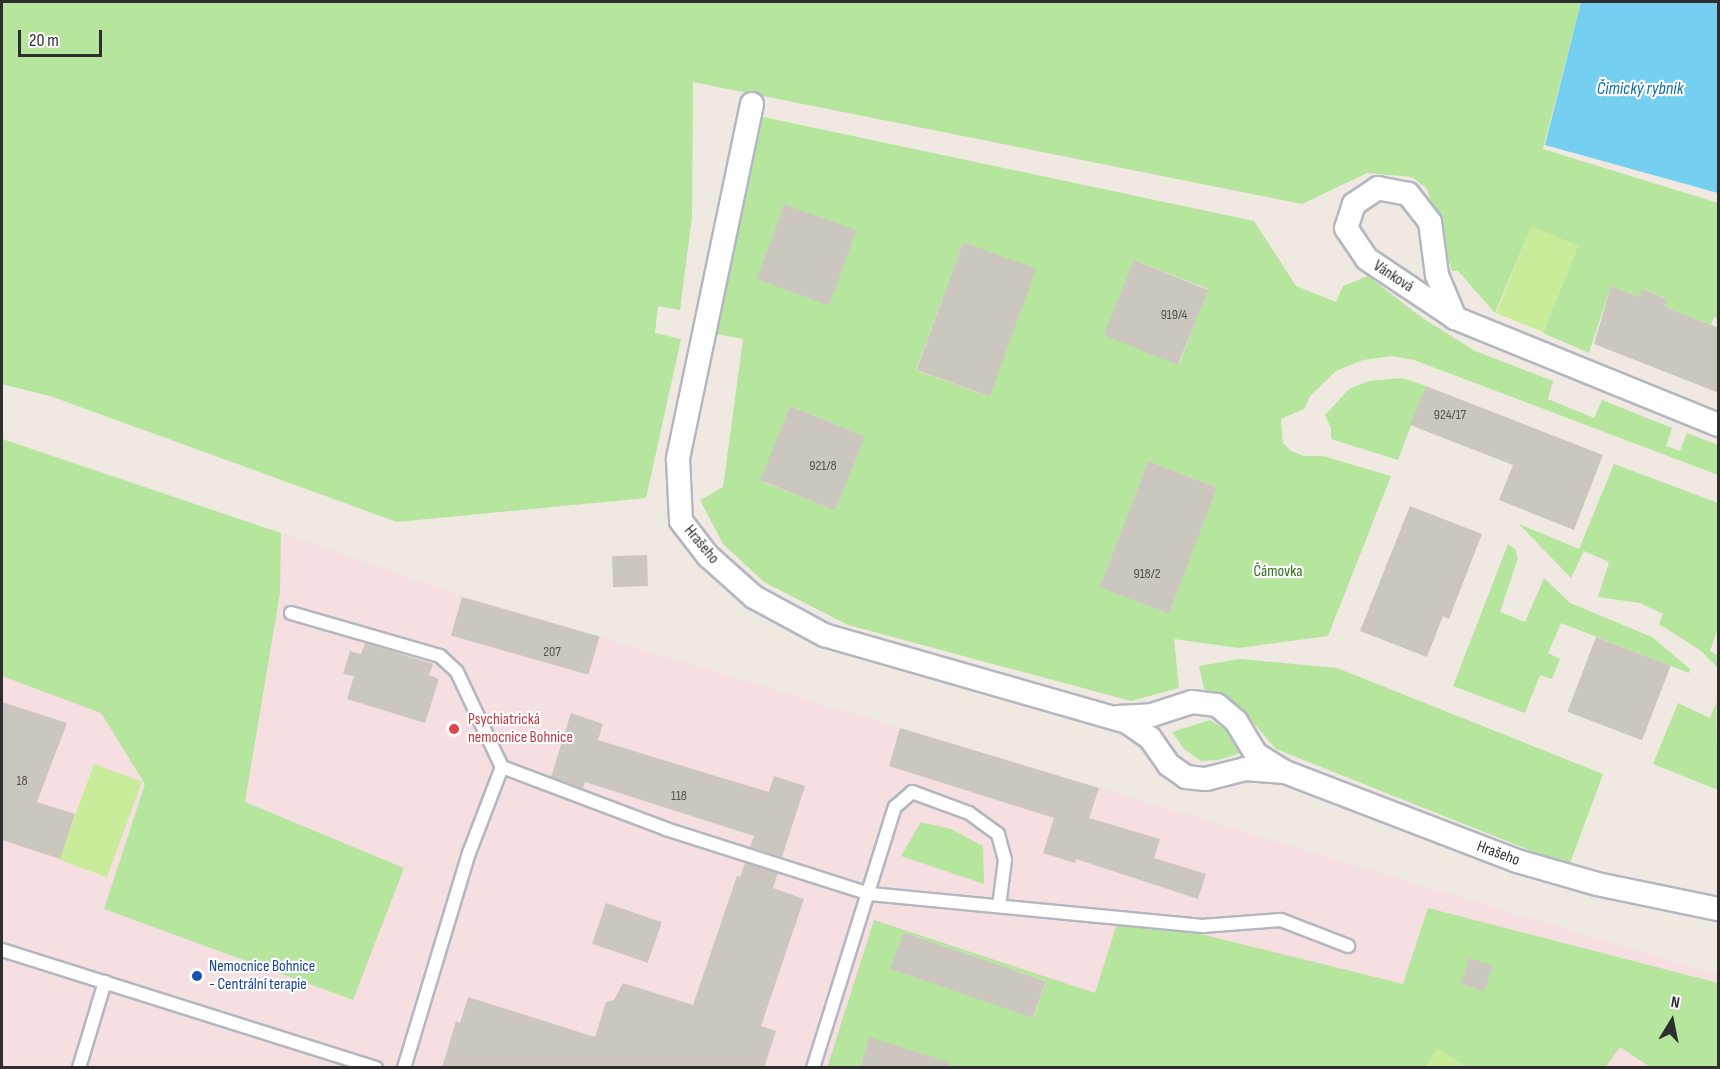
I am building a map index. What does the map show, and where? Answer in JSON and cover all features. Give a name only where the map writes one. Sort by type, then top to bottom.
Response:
[{"type":"street","name":"Hrašeho","points":[[752,104],[678,459],[681,521],[708,556],[738,584],[783,615],[824,635],[1114,717],[1139,729],[1169,765],[1186,777],[1206,779],[1245,769],[1285,772]]},
{"type":"street","name":"Vánková","points":[[1455,318],[1437,275],[1430,222],[1408,194],[1378,188],[1354,204],[1346,228],[1367,260],[1455,318],[1719,425]]},
{"type":"street","name":"Hrašeho","points":[[1114,717],[1152,715],[1192,702],[1217,705],[1236,721],[1256,754],[1285,772],[1516,861],[1597,884],[1719,909]]},
{"type":"lane","points":[[291,613],[440,657],[457,672],[502,767],[666,829],[870,894],[1202,926],[1281,920],[1348,946]]},
{"type":"lane","points":[[404,1068],[469,853],[502,767]]},
{"type":"lane","points":[[813,1068],[840,971],[870,894],[895,807],[912,792],[969,813],[998,834],[1005,860],[999,906]]},
{"type":"lane","points":[[2,950],[105,982],[339,1062],[376,1068]]},
{"type":"lane","points":[[79,1068],[105,982]]},
{"type":"shaded area","name":"Psychiatrická nemocnice Bohnice","points":[[2,439],[478,600],[1718,975],[1718,1067],[2,1068]]},
{"type":"green space","points":[[2,2],[1581,2],[1543,149],[1718,203],[1718,319],[1714,317],[1711,325],[1665,307],[1667,299],[1644,289],[1640,297],[1611,286],[1589,353],[1543,333],[1578,246],[1531,227],[1495,313],[1458,271],[1452,271],[1427,189],[1412,177],[1367,173],[1302,204],[693,82],[692,217],[680,310],[658,306],[655,333],[681,339],[646,498],[397,522],[50,396],[2,384]]},
{"type":"green space","name":"Čámovka","points":[[758,116],[1254,221],[1296,286],[1336,302],[1343,286],[1368,276],[1421,317],[1475,351],[1553,381],[1548,399],[1594,418],[1602,400],[1672,428],[1666,446],[1680,451],[1687,433],[1718,445],[1718,475],[1414,360],[1392,356],[1363,360],[1336,371],[1310,396],[1304,409],[1281,419],[1283,443],[1291,451],[1304,456],[1323,456],[1391,476],[1328,636],[1239,648],[1174,639],[1179,688],[1131,701],[848,625],[764,582],[723,544],[700,500],[723,487],[743,339],[706,332]],"holes":[[[784,204],[829,305],[757,279]],[[963,242],[1035,270],[988,396],[916,370]],[[1134,260],[1208,289],[1179,364],[1105,335]],[[790,406],[864,436],[835,510],[761,481]],[[1148,461],[1216,487],[1168,613],[1100,586]]]},
{"type":"green space","points":[[1531,227],[1578,246],[1543,332],[1496,313]]},
{"type":"green space","points":[[1402,378],[1426,386],[1398,460],[1331,439],[1331,428],[1325,415],[1349,389],[1369,381]]},
{"type":"green space","points":[[2,439],[281,533],[280,593],[245,802],[404,868],[353,1000],[104,909],[145,784],[101,713],[2,676]]},
{"type":"green space","points":[[1614,464],[1718,503],[1718,628],[1710,651],[1718,655],[1718,668],[1700,650],[1659,624],[1663,614],[1640,603],[1598,597],[1609,562],[1584,551],[1571,578],[1519,524],[1579,549]]},
{"type":"green space","points":[[1508,544],[1515,549],[1518,558],[1500,612],[1525,622],[1544,578],[1570,603],[1652,637],[1690,669],[1689,673],[1561,623],[1548,653],[1560,659],[1552,679],[1540,675],[1525,713],[1453,686]]},
{"type":"green space","points":[[1240,659],[1337,668],[1603,774],[1569,866],[1276,749],[1245,713],[1204,689],[1199,666]]},
{"type":"green space","points":[[1716,702],[1718,790],[1653,764],[1678,703],[1710,718]]},
{"type":"green space","points":[[1210,720],[1229,732],[1240,753],[1219,760],[1201,761],[1184,749],[1172,732]]},
{"type":"green space","points":[[94,764],[142,781],[107,877],[59,860]]},
{"type":"green space","points":[[921,822],[951,829],[983,846],[984,884],[901,856]]},
{"type":"green space","points":[[1428,908],[1718,983],[1718,1067],[1650,1067],[1620,1047],[1605,1068],[1467,1067],[1437,1049],[1425,1068],[918,1068],[869,1038],[860,1067],[827,1068],[874,920],[1095,993],[1120,914],[1403,984]],"holes":[[[903,932],[1046,981],[1034,1017],[891,969]],[[1470,959],[1492,966],[1484,991],[1461,984]]]},
{"type":"green space","points":[[1437,1049],[1467,1067],[1425,1067]]},
{"type":"water","name":"Čimický rybník","points":[[1581,2],[1718,2],[1718,193],[1545,145]]},
{"type":"building","points":[[784,204],[856,230],[829,306],[757,279]]},
{"type":"building","points":[[963,242],[1036,269],[990,396],[916,370]]},
{"type":"building","points":[[1134,260],[1208,290],[1178,365],[1104,335]]},
{"type":"building","points":[[1611,286],[1640,297],[1643,289],[1667,299],[1665,307],[1719,328],[1719,393],[1594,344]]},
{"type":"building","points":[[1426,386],[1603,455],[1574,530],[1499,500],[1513,465],[1410,425]]},
{"type":"building","points":[[790,406],[865,436],[835,511],[760,480]]},
{"type":"building","points":[[1148,461],[1217,488],[1169,614],[1100,587]]},
{"type":"building","points":[[1410,506],[1482,534],[1449,619],[1443,616],[1427,657],[1360,631]]},
{"type":"building","points":[[647,555],[648,586],[613,587],[612,556]]},
{"type":"building","points":[[462,597],[599,636],[588,675],[451,635]]},
{"type":"building","points":[[1596,637],[1671,666],[1642,740],[1567,712]]},
{"type":"building","points":[[365,643],[433,664],[429,675],[439,679],[425,723],[347,699],[354,676],[343,674],[350,651],[361,654]]},
{"type":"building","points":[[2,702],[67,723],[37,802],[75,814],[60,859],[2,840]]},
{"type":"building","points":[[571,713],[603,724],[598,740],[769,792],[774,776],[805,786],[782,857],[750,847],[754,836],[585,782],[583,788],[551,777]]},
{"type":"building","points":[[900,728],[1099,788],[1089,818],[1160,839],[1154,858],[1206,874],[1198,899],[1076,859],[1075,863],[1043,853],[1054,818],[889,766]]},
{"type":"building","points":[[745,863],[778,873],[773,888],[804,899],[761,1026],[776,1031],[764,1068],[442,1068],[456,1021],[460,1023],[468,997],[595,1037],[606,1002],[614,1000],[623,983],[693,1005],[737,876],[740,877]]},
{"type":"building","points":[[606,903],[662,922],[648,963],[592,944]]},
{"type":"building","points":[[903,932],[1046,981],[1033,1018],[890,969]]},
{"type":"building","points":[[1469,958],[1493,966],[1484,991],[1461,984]]},
{"type":"building","points":[[869,1037],[949,1062],[949,1068],[860,1068]]},
{"type":"place","name":"Psychiatrická nemocnice Bohnice","points":[[454,729]]},
{"type":"place","name":"Nemocnice Bohnice - Centrální terapie","points":[[197,976]]}]
